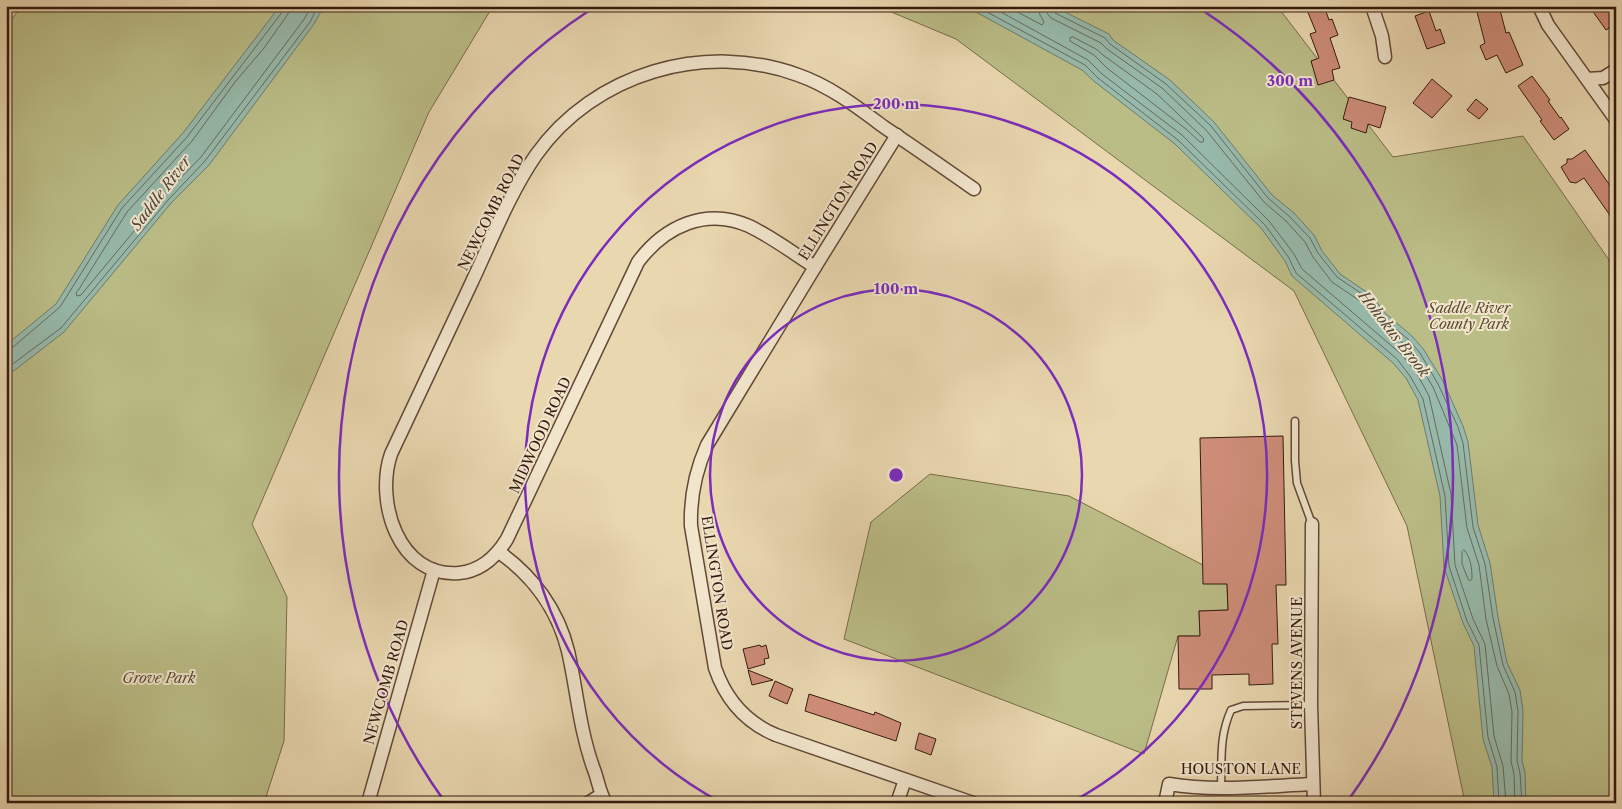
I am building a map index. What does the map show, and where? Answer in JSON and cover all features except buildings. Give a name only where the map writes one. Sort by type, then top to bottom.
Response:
[{"type":"street","points":[[1372,6],[1382,36],[1385,57]]},
{"type":"street","points":[[1539,6],[1548,25],[1616,120]]},
{"type":"street","name":"NEWCOMB ROAD","points":[[499,552],[484,565],[465,572],[452,573],[434,570],[414,558],[406,549],[394,527],[388,509],[386,478],[389,459],[512,198],[536,156],[567,120],[593,100],[630,80],[679,65],[726,61],[776,68],[821,84],[839,94],[974,189]]},
{"type":"street","points":[[1587,79],[1603,78],[1616,70]]},
{"type":"street","name":"ELLINGTON ROAD","points":[[897,135],[708,445],[698,465],[693,484],[690,506],[691,526],[715,668],[728,697],[738,710],[752,722],[766,730],[974,803]]},
{"type":"street","name":"MIDWOOD ROAD","points":[[499,552],[507,539],[638,262],[648,248],[661,237],[686,223],[718,219],[733,221],[759,231],[815,267]]},
{"type":"street","name":"STEVENS AVENUE","points":[[1312,524],[1311,705],[1314,803]]},
{"type":"street","points":[[499,552],[527,575],[540,590],[561,628],[568,650],[586,745],[603,799],[588,803]]},
{"type":"street","name":"NEWCOMB ROAD","points":[[368,803],[434,570]]},
{"type":"street","points":[[897,803],[905,780]]},
{"type":"street","name":"HOUSTON LANE","points":[[1165,803],[1169,784],[1221,787],[1313,784]]},
{"type":"lane","points":[[1295,421],[1297,483],[1312,524]]},
{"type":"lane","points":[[1221,787],[1222,739],[1225,724],[1231,710],[1243,706],[1311,705]]},
{"type":"green space","name":"Grove Park","points":[[21,6],[493,6],[429,112],[252,524],[287,597],[284,741],[264,803],[6,803],[6,28]]},
{"type":"green space","name":"Saddle River County Park","points":[[877,6],[1277,6],[1393,157],[1523,136],[1616,270],[1616,803],[1465,803],[1407,526],[1294,291],[956,39]]},
{"type":"green space","points":[[930,474],[1069,496],[1203,565],[1227,584],[1228,610],[1199,611],[1200,636],[1178,636],[1144,754],[844,639],[871,522]]},
{"type":"water","name":"Saddle River","points":[[280,6],[324,6],[314,24],[209,165],[172,202],[64,332],[6,375],[6,345],[56,304],[118,205],[183,133]]},
{"type":"water","name":"Hohokus Brook","points":[[965,6],[1053,6],[1109,34],[1113,40],[1170,80],[1214,122],[1272,195],[1294,213],[1314,235],[1322,251],[1340,274],[1371,295],[1386,314],[1412,336],[1424,350],[1443,381],[1468,442],[1478,525],[1490,563],[1507,663],[1520,690],[1523,711],[1522,761],[1525,772],[1526,803],[1494,803],[1492,767],[1483,739],[1474,646],[1463,623],[1444,567],[1440,496],[1418,400],[1406,378],[1393,363],[1292,276],[1285,261],[1261,228],[1175,144],[1082,70]]}]
